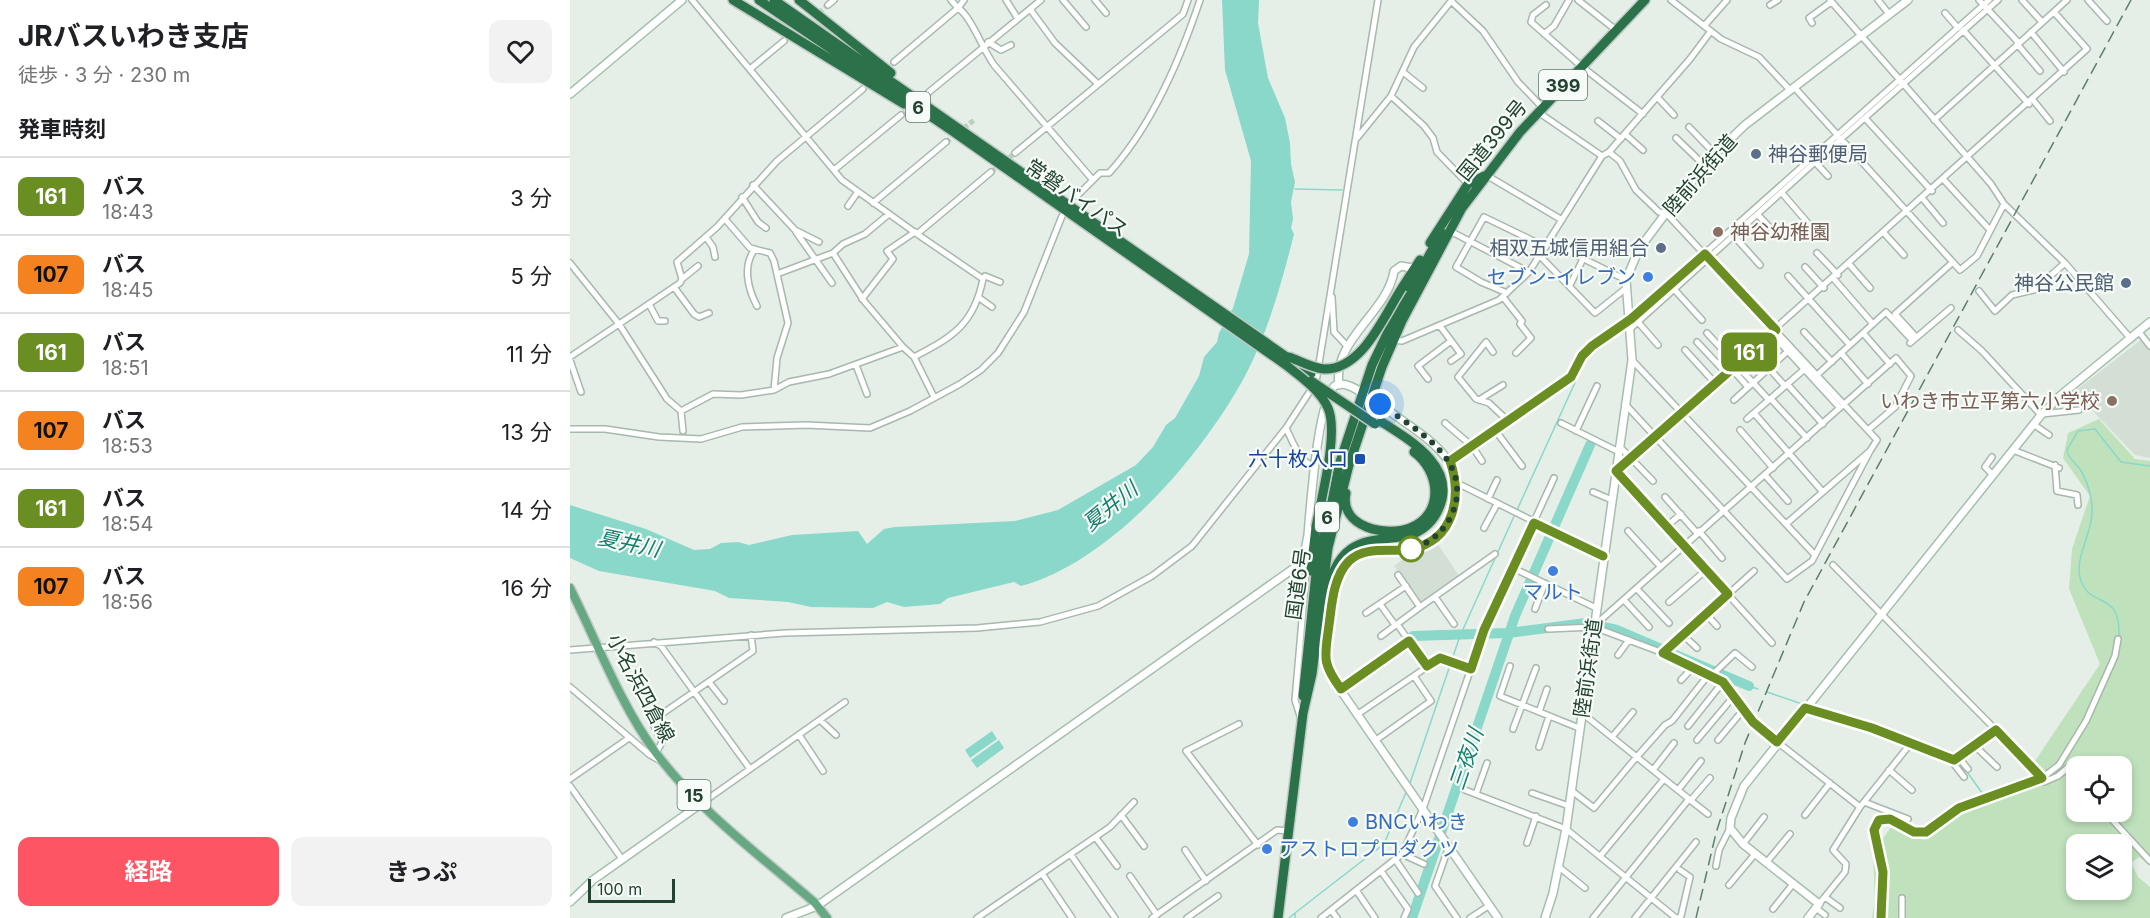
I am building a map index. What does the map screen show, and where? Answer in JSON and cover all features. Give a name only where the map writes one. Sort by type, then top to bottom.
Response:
[{"type":"highway","points":[[733,0],[963,139]]},
{"type":"highway","name":"常磐バイパス","points":[[759,0],[1078,215],[1376,422]]},
{"type":"highway","name":"常磐バイパス","points":[[774,0],[1005,159],[1078,215]]},
{"type":"highway","points":[[800,0],[887,70],[991,145],[1005,159]]},
{"type":"highway","name":"国道399号","points":[[1366,395],[1398,310],[1436,243],[1538,110],[1645,0]]},
{"type":"highway","points":[[1468,184],[1486,175]]},
{"type":"highway","name":"6","points":[[1288,361],[1324,369],[1345,363],[1360,352],[1402,288],[1408,272],[1418,264],[1468,184]]},
{"type":"highway","name":"国道399号","points":[[1366,395],[1448,230]]},
{"type":"highway","name":"6","points":[[1288,361],[1318,393],[1331,417],[1331,445],[1316,527],[1309,598],[1308,645]]},
{"type":"highway","name":"国道6号","points":[[1278,918],[1303,718],[1312,674],[1328,548],[1362,423],[1366,395]]},
{"type":"highway","name":"国道6号","points":[[1303,718],[1304,678],[1316,574],[1340,462],[1366,395]]},
{"type":"highway","name":"6","points":[[1362,423],[1345,498],[1347,514],[1352,521],[1362,526],[1390,530],[1410,528],[1425,517],[1434,503],[1433,477],[1417,454],[1376,422]]},
{"type":"highway","name":"6","points":[[1303,718],[1315,678],[1329,585],[1338,562],[1358,545],[1419,531],[1432,520],[1441,503],[1442,481],[1431,459],[1376,422]]},
{"type":"main road","name":"小名浜四倉線","points":[[570,588],[641,729],[663,762],[702,803],[817,906],[827,918]]},
{"type":"street","points":[[570,94],[682,0]]},
{"type":"street","points":[[692,0],[834,170],[857,193],[983,279],[968,320],[947,340],[914,357]]},
{"type":"street","points":[[828,5],[834,0]]},
{"type":"street","points":[[951,0],[967,17],[981,47],[1017,93],[1092,179]]},
{"type":"street","points":[[894,62],[958,8],[964,0]]},
{"type":"street","points":[[1006,0],[1018,19]]},
{"type":"street","points":[[929,92],[1041,0]]},
{"type":"street","points":[[1063,0],[1086,27]]},
{"type":"street","points":[[1095,0],[1106,13]]},
{"type":"street","points":[[1015,153],[1183,14],[1188,0]]},
{"type":"street","points":[[1077,196],[1092,179],[1100,173],[1109,173],[1130,151],[1170,76],[1198,0]]},
{"type":"street","points":[[570,650],[751,635],[987,627],[1041,622],[1098,606],[1152,576],[1192,546],[1286,429],[1316,382],[1378,0]]},
{"type":"street","points":[[1356,138],[1391,96],[1414,48],[1451,0],[1483,31],[1538,110],[1602,156]]},
{"type":"street","points":[[1544,34],[1554,26],[1569,0]]},
{"type":"street","points":[[1578,0],[1616,30]]},
{"type":"street","points":[[1671,0],[1721,39],[1759,57],[1840,137],[1960,270],[1977,256],[2004,204]]},
{"type":"street","points":[[1704,26],[1727,0]]},
{"type":"street","points":[[1770,5],[1778,0]]},
{"type":"street","points":[[1878,0],[1889,14]]},
{"type":"street","name":"陸前浜街道","points":[[1545,918],[1559,867],[1572,791],[1632,360],[1626,280],[1639,249],[1715,154],[1745,125],[1908,0]]},
{"type":"street","points":[[1450,461],[1571,377],[1586,352],[1672,287],[1961,29],[1989,0]]},
{"type":"street","points":[[1984,4],[1998,0]]},
{"type":"street","points":[[2022,0],[2042,22]]},
{"type":"street","points":[[2088,0],[2107,21]]},
{"type":"street","points":[[1812,23],[1809,18],[1831,1],[1900,83],[1968,158],[2004,204],[2065,263],[2131,339]]},
{"type":"street","points":[[1934,120],[2066,1]]},
{"type":"street","points":[[1984,4],[2040,71]]},
{"type":"street","points":[[1546,5],[1530,18],[1544,34],[1642,114]]},
{"type":"street","points":[[1029,9],[1055,43],[1098,84]]},
{"type":"street","points":[[1772,643],[1616,471],[1824,288],[2087,49],[2054,12]]},
{"type":"street","points":[[1946,13],[2050,121]]},
{"type":"street","points":[[1393,340],[1402,341],[1440,326],[1505,295],[1529,272],[1602,156],[1609,152],[1623,136],[1711,31]]},
{"type":"street","points":[[2031,32],[2064,72]]},
{"type":"street","points":[[750,69],[784,41]]},
{"type":"street","points":[[988,42],[1001,50],[1011,45]]},
{"type":"street","points":[[1403,72],[1424,88]]},
{"type":"street","points":[[1707,256],[1758,215],[1900,83]]},
{"type":"street","points":[[682,279],[677,262],[725,219],[753,185],[805,136],[863,89]]},
{"type":"street","points":[[1391,96],[1424,126],[1433,138],[1437,152],[1468,184]]},
{"type":"street","points":[[1657,96],[1674,115]]},
{"type":"street","points":[[834,170],[902,115]]},
{"type":"street","points":[[1865,117],[1932,191]]},
{"type":"street","points":[[1598,121],[1643,150]]},
{"type":"street","points":[[1689,128],[1715,154]]},
{"type":"street","points":[[1676,138],[1705,166]]},
{"type":"street","points":[[873,203],[946,142]]},
{"type":"street","points":[[1609,152],[1620,160],[1636,190],[1659,212],[1666,213],[1842,406],[1877,440],[1812,561],[1788,579],[1625,404]]},
{"type":"street","points":[[1815,162],[1828,176]]},
{"type":"street","points":[[862,299],[893,260],[887,251],[916,233],[991,172]]},
{"type":"street","points":[[1486,175],[1562,220]]},
{"type":"street","points":[[1944,180],[1990,230]]},
{"type":"street","points":[[753,185],[795,230],[832,283]]},
{"type":"street","points":[[848,206],[857,193]]},
{"type":"street","points":[[1782,193],[1813,229]]},
{"type":"street","points":[[742,197],[758,222],[766,228]]},
{"type":"street","points":[[1923,199],[1943,223]]},
{"type":"street","points":[[777,274],[833,253],[843,244],[865,234],[889,214]]},
{"type":"street","points":[[1758,215],[1779,237]]},
{"type":"street","points":[[570,429],[605,429],[659,437],[701,439],[742,427],[806,424],[870,428],[934,397],[981,370],[998,353],[1024,312],[1062,216]]},
{"type":"street","points":[[1516,353],[1531,338],[1520,324],[1522,321],[1505,295],[1456,267],[1484,217],[1626,280]]},
{"type":"street","points":[[725,219],[743,243],[770,253],[777,274],[788,322],[777,358],[774,390]]},
{"type":"street","points":[[795,230],[819,242]]},
{"type":"street","points":[[1448,230],[1529,272]]},
{"type":"street","points":[[1884,233],[1904,255]]},
{"type":"street","points":[[1734,236],[1761,265]]},
{"type":"street","points":[[705,237],[713,247],[715,257]]},
{"type":"street","points":[[755,249],[747,264],[747,271],[751,293],[757,306]]},
{"type":"street","points":[[833,253],[862,299],[903,348],[914,357],[934,397]]},
{"type":"street","points":[[1817,253],[1873,324]]},
{"type":"street","points":[[1540,256],[1595,313],[1625,289]]},
{"type":"street","points":[[1570,285],[1583,259]]},
{"type":"street","points":[[1913,340],[1895,314],[1953,262]]},
{"type":"street","points":[[1979,291],[1995,311],[2012,296],[2034,290],[2065,263]]},
{"type":"street","points":[[570,264],[619,324],[668,399],[681,411],[683,431]]},
{"type":"street","points":[[1850,264],[1870,288]]},
{"type":"street","points":[[581,392],[570,358],[649,304],[698,266]]},
{"type":"street","points":[[1339,385],[1338,374],[1348,347],[1390,288],[1394,271],[1401,266],[1408,272]]},
{"type":"street","points":[[1804,267],[1824,288]]},
{"type":"street","points":[[985,276],[1000,282]]},
{"type":"street","points":[[1788,276],[1850,345]]},
{"type":"street","points":[[674,286],[694,314],[699,317],[709,313]]},
{"type":"street","points":[[1672,287],[1702,320]]},
{"type":"street","points":[[1630,329],[1672,287]]},
{"type":"street","points":[[1332,290],[1334,332],[1348,347]]},
{"type":"street","points":[[978,297],[992,307]]},
{"type":"street","points":[[649,304],[658,321],[665,321]]},
{"type":"street","points":[[1913,340],[1951,308]]},
{"type":"street","points":[[1817,375],[1886,312],[1913,340]]},
{"type":"street","points":[[1638,322],[1658,345]]},
{"type":"street","points":[[1716,866],[1719,850],[1730,828],[1731,818],[1744,786],[1777,742],[2041,414],[2150,322]]},
{"type":"street","points":[[1440,326],[1461,354],[1452,361]]},
{"type":"street","points":[[1958,330],[1982,351],[2041,414]]},
{"type":"street","points":[[1773,331],[1788,351],[1817,375],[1842,406]]},
{"type":"street","points":[[1804,332],[1832,362]]},
{"type":"street","points":[[2139,332],[2150,346]]},
{"type":"street","points":[[1707,333],[1807,438]]},
{"type":"street","points":[[1863,333],[1890,364]]},
{"type":"street","points":[[1428,380],[1418,366],[1451,341]]},
{"type":"street","points":[[1493,352],[1486,342],[1458,377],[1479,400],[1489,403],[1508,422]]},
{"type":"street","points":[[1697,342],[1748,387]]},
{"type":"street","points":[[681,411],[713,394],[741,395],[774,390],[789,382],[829,374],[903,348]]},
{"type":"street","points":[[1752,349],[1823,424]]},
{"type":"street","points":[[1685,350],[1715,383]]},
{"type":"street","points":[[1734,400],[1788,351]]},
{"type":"street","points":[[1841,353],[1868,384]]},
{"type":"street","points":[[1594,627],[1896,358],[1911,376],[1895,407],[1869,430]]},
{"type":"street","points":[[1632,360],[1814,554]]},
{"type":"street","points":[[856,365],[867,394]]},
{"type":"street","points":[[1747,419],[1806,367]]},
{"type":"street","points":[[1339,385],[1366,395],[1438,446],[1450,461],[1457,483],[1457,495],[1446,525],[1434,538],[1412,549],[1357,554],[1343,568],[1336,582],[1325,661],[1328,672],[1498,918]]},
{"type":"street","points":[[786,918],[817,906],[1288,573],[1299,561],[1308,535],[1323,412],[1331,391],[1339,385]]},
{"type":"street","points":[[1479,400],[1503,385]]},
{"type":"street","points":[[1576,431],[1597,386]]},
{"type":"street","points":[[2041,414],[2079,410]]},
{"type":"street","points":[[1754,413],[1822,491]]},
{"type":"street","points":[[1445,423],[1472,446],[1482,461]]},
{"type":"street","points":[[1561,423],[1619,449],[1653,481]]},
{"type":"street","points":[[2033,424],[2049,435]]},
{"type":"street","points":[[1286,429],[1300,456],[1308,465],[1316,467]]},
{"type":"street","points":[[1496,430],[1522,466]]},
{"type":"street","points":[[1740,430],[1773,468]]},
{"type":"street","points":[[2013,450],[2057,467],[2057,492],[2077,495],[2078,505]]},
{"type":"street","points":[[1786,524],[1870,451]]},
{"type":"street","points":[[1992,457],[1985,467],[1993,475]]},
{"type":"street","points":[[1765,475],[1788,501]]},
{"type":"street","points":[[1321,918],[1402,854],[1423,809],[1484,630],[1554,478]]},
{"type":"street","points":[[1488,499],[1497,480]]},
{"type":"street","points":[[1457,483],[1603,556]]},
{"type":"street","points":[[1593,492],[1612,500]]},
{"type":"street","points":[[1665,497],[1722,558]]},
{"type":"street","points":[[1484,528],[1497,504]]},
{"type":"street","points":[[1666,527],[1681,514]]},
{"type":"street","points":[[1628,531],[1660,566]]},
{"type":"street","points":[[1381,636],[1495,554]]},
{"type":"street","points":[[1299,561],[1306,574],[1295,700],[1303,718]]},
{"type":"street","points":[[1833,565],[1996,730],[2044,782],[2049,782],[2066,770]]},
{"type":"street","points":[[1513,568],[1596,608]]},
{"type":"street","points":[[1670,602],[1706,570]]},
{"type":"street","points":[[1663,653],[1754,571]]},
{"type":"street","points":[[1398,575],[1420,607]]},
{"type":"street","points":[[1535,609],[1545,583]]},
{"type":"street","points":[[1366,613],[1406,586]]},
{"type":"street","points":[[1637,589],[1669,623]]},
{"type":"street","points":[[1434,597],[1454,624]]},
{"type":"street","points":[[1624,600],[1649,627]]},
{"type":"street","points":[[1380,604],[1427,666]]},
{"type":"street","points":[[1706,614],[1717,626]]},
{"type":"street","points":[[1548,629],[1594,627],[1663,653],[1710,674],[1723,682],[1757,726],[1830,783],[1862,805],[1908,819]]},
{"type":"street","points":[[656,753],[662,742],[653,724],[656,718],[753,651],[751,635]]},
{"type":"street","points":[[1683,635],[1696,648]]},
{"type":"street","points":[[1881,918],[1883,872],[1874,830],[1879,820],[1890,819],[1914,832],[1926,832],[1959,808],[2042,778],[2060,765],[2086,721],[2115,656],[2118,639]]},
{"type":"street","points":[[1618,655],[1629,640]]},
{"type":"street","points":[[1341,689],[1409,641]]},
{"type":"street","points":[[653,642],[662,646],[750,770]]},
{"type":"street","points":[[1572,791],[1594,808],[1665,725],[1672,721],[1710,674],[1735,652],[1752,667]]},
{"type":"street","points":[[1358,714],[1440,658],[1471,669]]},
{"type":"street","points":[[1510,666],[1500,696],[1579,728]]},
{"type":"street","points":[[1681,680],[1693,667]]},
{"type":"street","points":[[1513,729],[1536,668]]},
{"type":"street","points":[[1376,740],[1431,701],[1414,676]]},
{"type":"street","points":[[709,682],[724,702]]},
{"type":"street","points":[[1688,726],[1723,682]]},
{"type":"street","points":[[1539,711],[1547,689]]},
{"type":"street","points":[[572,691],[650,755],[663,762]]},
{"type":"street","points":[[1697,740],[1734,696]]},
{"type":"street","points":[[570,902],[593,880],[845,702]]},
{"type":"street","points":[[1807,706],[1949,758],[1957,764],[1964,777]]},
{"type":"street","points":[[1718,740],[1744,709]]},
{"type":"street","points":[[1612,737],[1633,712]]},
{"type":"street","points":[[1582,713],[1708,814]]},
{"type":"street","points":[[1539,747],[1549,716]]},
{"type":"street","points":[[820,720],[836,735]]},
{"type":"street","points":[[1239,724],[1186,751],[1258,845]]},
{"type":"street","points":[[1959,759],[1996,730]]},
{"type":"street","points":[[799,735],[823,771]]},
{"type":"street","points":[[570,779],[629,738]]},
{"type":"street","points":[[1653,770],[1674,742]]},
{"type":"street","points":[[1808,918],[1845,872],[1846,864],[1833,850],[1862,805],[1911,743]]},
{"type":"street","points":[[1976,746],[1997,768]]},
{"type":"street","points":[[1949,758],[1959,759],[1968,769]]},
{"type":"street","points":[[1678,790],[1701,761]]},
{"type":"street","points":[[1476,794],[1488,764]]},
{"type":"street","points":[[1889,770],[1912,790]]},
{"type":"street","points":[[1593,918],[1710,778]]},
{"type":"street","points":[[1601,855],[1664,779]]},
{"type":"street","points":[[1805,815],[1830,783]]},
{"type":"street","points":[[570,786],[622,859]]},
{"type":"street","points":[[1465,790],[1566,829],[1677,918],[1682,916],[1690,877],[1680,870]]},
{"type":"street","points":[[1532,793],[1569,806]]},
{"type":"street","points":[[977,918],[1096,838],[1134,802]]},
{"type":"street","points":[[1121,815],[1144,846]]},
{"type":"street","points":[[1527,843],[1536,816]]},
{"type":"street","points":[[1743,844],[1764,817]]},
{"type":"street","points":[[2115,822],[2150,861]]},
{"type":"street","points":[[1730,828],[1743,844],[1793,884],[1825,915]]},
{"type":"street","points":[[1130,876],[1155,916],[1278,830],[1289,831]]},
{"type":"street","points":[[1766,863],[1790,834]]},
{"type":"street","points":[[1096,838],[1117,867]]},
{"type":"street","points":[[1635,918],[1696,842]]},
{"type":"street","points":[[1449,846],[1434,886],[1457,918]]},
{"type":"street","points":[[1185,850],[1206,881]]},
{"type":"street","points":[[1402,854],[1424,864]]},
{"type":"street","points":[[1729,885],[1755,854]]},
{"type":"street","points":[[1071,855],[1115,918]]},
{"type":"street","points":[[1395,859],[1418,893]]},
{"type":"street","points":[[1559,867],[1585,888]]},
{"type":"street","points":[[1381,871],[1408,909],[1404,918]]},
{"type":"street","points":[[1043,875],[1072,918]]},
{"type":"street","points":[[1773,909],[1793,884]]},
{"type":"street","points":[[1356,890],[1375,918]]},
{"type":"street","points":[[1192,917],[1218,896]]},
{"type":"street","points":[[1825,897],[1839,908]]},
{"type":"street","points":[[1902,898],[1902,918]]},
{"type":"street","points":[[1470,918],[1490,905]]},
{"type":"street","points":[[1331,910],[1337,918]]},
{"type":"shaded area","name":"いわき市立平第六小学校","points":[[2142,339],[2150,350],[2150,458],[2135,455],[2090,408],[2082,411],[2070,395]]},
{"type":"shaded area","points":[[1437,543],[1460,577],[1421,605],[1394,566],[1409,555]]},
{"type":"green space","points":[[2099,419],[2135,459],[2150,461],[2150,865],[2139,857],[2132,862],[2132,834],[2066,834],[2066,900],[2132,900],[2132,865],[2138,877],[2150,887],[2150,918],[1872,918],[1875,900],[1873,853],[1891,827],[1925,840],[1942,814],[1976,796],[2027,789],[2035,761],[2100,664],[2069,589],[2072,549],[2090,496],[2063,458],[2068,433]]},
{"type":"water","name":"夏井川","points":[[1222,0],[1259,0],[1258,23],[1268,78],[1285,118],[1290,143],[1295,182],[1291,202],[1293,219],[1291,228],[1294,234],[1274,306],[1245,376],[1204,440],[1179,472],[1120,530],[1088,554],[1055,573],[1021,586],[1014,582],[948,598],[940,604],[904,607],[887,602],[873,608],[811,607],[788,602],[729,598],[715,591],[599,571],[570,558],[570,505],[646,529],[694,550],[710,549],[721,543],[738,542],[749,545],[792,535],[858,531],[867,544],[884,529],[895,527],[1015,521],[1058,510],[1136,465],[1153,447],[1166,425],[1175,418],[1199,376],[1204,357],[1217,342],[1219,333],[1233,308],[1249,254],[1251,161],[1225,70]]},
{"type":"water","points":[[992,731],[997,739],[970,758],[965,750]]},
{"type":"water","points":[[999,740],[1004,748],[977,768],[971,760]]},
{"type":"waterway","points":[[1295,189],[1342,190]]},
{"type":"waterway","points":[[1635,318],[1695,267]]},
{"type":"waterway","points":[[1517,510],[1583,365],[1594,349]]},
{"type":"waterway","points":[[2119,638],[2115,612],[2111,606],[2086,590],[2081,581],[2079,564],[2091,521],[2092,502],[2083,473],[2070,458],[2067,450],[2078,431],[2095,429],[2121,462],[2150,466]]},
{"type":"waterway","name":"三夜川","points":[[1412,918],[1515,616],[1590,445]]},
{"type":"waterway","points":[[1409,786],[1460,636],[1515,514]]},
{"type":"waterway","name":"三夜川","points":[[1413,636],[1508,633],[1586,623]]},
{"type":"waterway","name":"三夜川","points":[[1599,626],[1617,630],[1749,686]]},
{"type":"waterway","points":[[2107,681],[2116,661]]},
{"type":"waterway","points":[[1749,686],[1758,689]]},
{"type":"waterway","points":[[1767,692],[1805,705]]},
{"type":"waterway","points":[[2087,724],[2096,704]]},
{"type":"waterway","points":[[1812,707],[1892,731],[1955,756]]},
{"type":"waterway","points":[[2048,776],[2060,767],[2069,754]]},
{"type":"waterway","points":[[1965,769],[1985,797]]},
{"type":"waterway","points":[[1295,918],[1295,913],[1384,844],[1407,790]]},
{"type":"waterway","points":[[1915,835],[1930,832],[1977,804]]},
{"type":"waterway","points":[[1881,823],[1877,831],[1882,855]]},
{"type":"waterway","points":[[1902,829],[1911,833]]},
{"type":"waterway","points":[[1289,918],[1295,913]]},
{"type":"tunnel","points":[[790,37],[828,5]]},
{"type":"tunnel","points":[[901,115],[929,92]]},
{"type":"tunnel","points":[[946,142],[974,120]]},
{"type":"tunnel","points":[[991,172],[1015,153]]},
{"type":"railway","points":[[1696,918],[1716,833],[1745,743],[1804,602],[2131,0]]},
{"type":"bus line","name":"161","points":[[1603,556],[1534,523],[1484,630],[1471,669],[1440,658],[1427,666],[1409,641],[1341,689],[1328,672],[1325,661],[1336,582],[1350,560],[1357,554],[1412,549],[1434,538],[1446,525],[1456,504],[1457,483],[1450,461],[1571,377],[1582,356],[1592,346],[1631,319],[1705,254],[1776,330],[1616,471],[1728,594],[1663,653],[1723,682],[1753,722],[1777,742],[1805,708],[1872,728],[1954,760],[1959,759],[1996,730],[2042,778],[1959,808],[1926,832],[1914,832],[1890,819],[1879,820],[1874,830],[1883,872],[1881,918]]},
{"type":"place","name":"神谷郵便局","points":[[1756,154]]},
{"type":"place","name":"神谷幼稚園","points":[[1718,232]]},
{"type":"place","name":"相双五城信用組合","points":[[1661,248]]},
{"type":"place","name":"セブン-イレブン","points":[[1648,277]]},
{"type":"place","name":"神谷公民館","points":[[2126,283]]},
{"type":"place","name":"いわき市立平第六小学校","points":[[2112,401]]},
{"type":"place","name":"六十枚入口","points":[[1360,459]]},
{"type":"place","name":"マルト","points":[[1553,571]]},
{"type":"place","name":"BNCいわき","points":[[1353,822]]},
{"type":"place","name":"アストロプロダクツ","points":[[1267,849]]},
{"type":"route","points":[[1380,404],[1438,446],[1450,461],[1457,483],[1456,504],[1446,525],[1429,542],[1411,549]]}]
